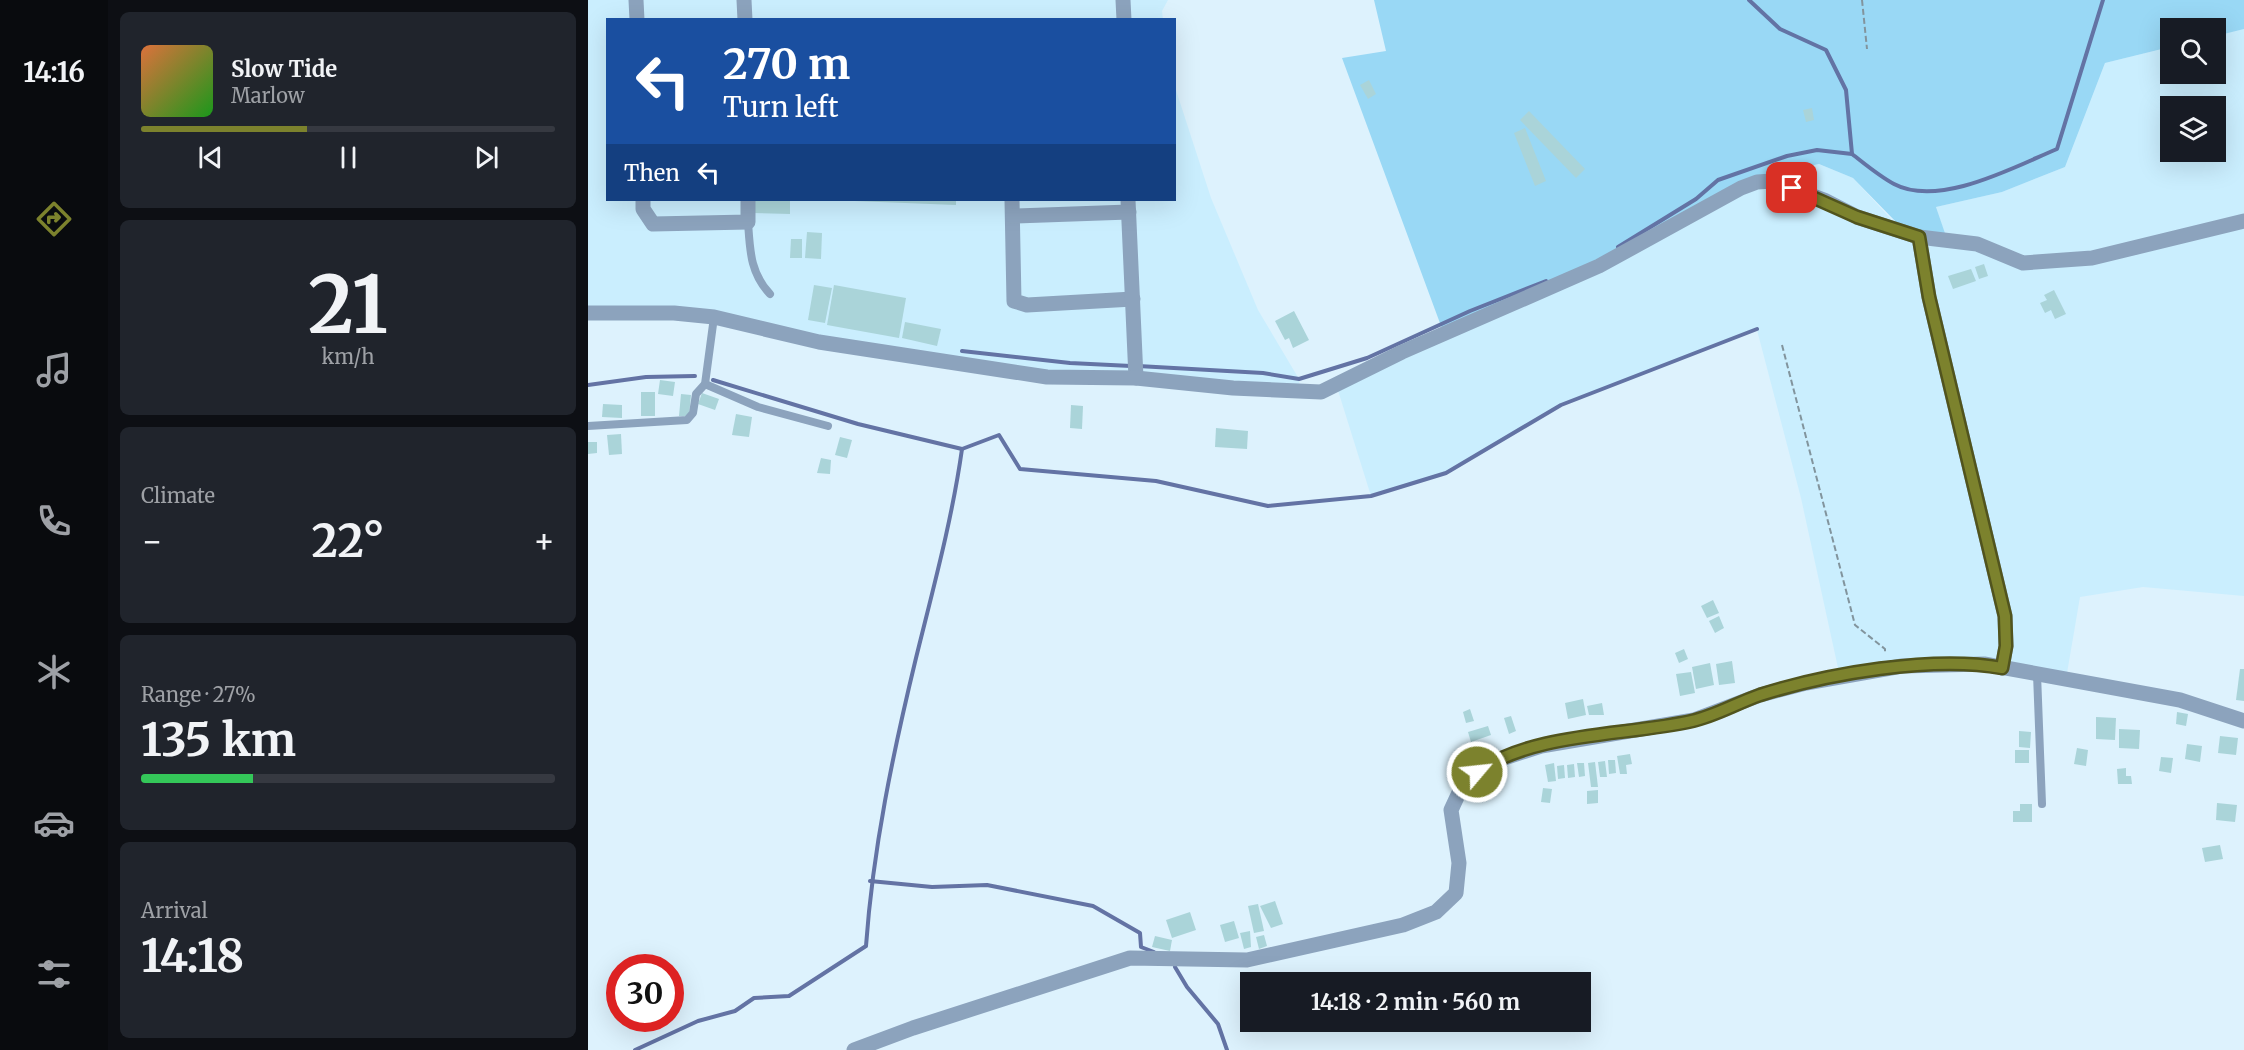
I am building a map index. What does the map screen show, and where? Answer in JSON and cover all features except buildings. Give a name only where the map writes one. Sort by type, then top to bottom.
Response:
[{"type":"street","points":[[636,0],[637,18]]},
{"type":"street","points":[[744,0],[745,18]]},
{"type":"street","points":[[1123,0],[1124,18]]},
{"type":"street","points":[[588,313],[674,313],[714,317],[819,342],[1047,378],[1136,376],[1233,388],[1321,392],[1402,352],[1599,266],[1741,188],[1757,182],[1772,181],[1824,200],[1857,217],[1919,237],[1977,244],[2024,263],[2092,258],[2244,221]]},
{"type":"street","points":[[643,201],[643,209],[653,224],[748,222],[748,201]]},
{"type":"street","points":[[1012,201],[1014,301],[1027,305],[1133,299]]},
{"type":"street","points":[[1013,216],[1128,206],[1136,376]]},
{"type":"street","points":[[1919,237],[1929,297],[2005,616],[2006,646],[2002,668]]},
{"type":"street","points":[[854,1050],[924,1024],[1130,958],[1247,960],[1403,925],[1436,912],[1456,893],[1459,863],[1451,810],[1464,782],[1492,762],[1541,746],[1694,720],[1760,695],[1806,683],[1902,666],[1984,664],[2180,700],[2244,721]]},
{"type":"lane","points":[[748,222],[750,258],[758,281],[770,294]]},
{"type":"lane","points":[[588,426],[687,420],[693,413],[696,394],[705,384],[714,317]]},
{"type":"lane","points":[[705,384],[758,407],[828,426]]},
{"type":"lane","points":[[2037,674],[2042,804]]},
{"type":"path","points":[[1862,0],[1867,49]]},
{"type":"path","points":[[1782,345],[1855,625],[1885,649],[1879,670]]},
{"type":"shaded area","points":[[588,0],[1168,0],[1162,11],[1163,18],[606,18],[606,201],[1176,201],[1176,90],[1211,198],[1258,310],[1299,379],[1300,391],[1047,377],[746,324],[588,313]]},
{"type":"shaded area","points":[[1374,0],[2244,0],[2244,29],[2226,34],[2226,18],[2160,18],[2160,49],[2105,63],[2065,167],[2002,192],[1936,207],[1949,245],[1900,226],[1853,178],[1819,164],[1784,171],[1728,193],[1684,219],[1444,334],[1342,58],[1386,51]]},
{"type":"shaded area","points":[[2244,29],[2244,596],[2143,587],[2080,597],[2066,679],[1984,664],[1840,677],[1801,498],[1757,330],[1561,405],[1446,473],[1371,496],[1336,384],[1731,190],[1784,171],[1819,164],[1853,178],[1891,219],[1948,244],[1936,207],[2002,192],[2065,167],[2105,63],[2160,49],[2160,84],[2226,84],[2226,34]]},
{"type":"waterway","points":[[1749,0],[1780,29],[1826,50],[1846,90],[1852,154],[1894,184],[1912,190],[1932,191],[1976,182],[2057,149],[2103,0]]},
{"type":"waterway","points":[[1618,247],[1696,199],[1718,180],[1787,156],[1817,150],[1852,154]]},
{"type":"waterway","points":[[1138,366],[1263,373],[1299,379],[1367,358],[1470,311],[1546,281]]},
{"type":"waterway","points":[[713,380],[858,424],[962,449],[999,435],[1020,469],[1156,481],[1268,506],[1371,496],[1446,473],[1561,405],[1757,329]]},
{"type":"waterway","points":[[962,351],[1070,363],[1131,366]]},
{"type":"waterway","points":[[588,385],[646,377],[695,376]]},
{"type":"waterway","points":[[635,1050],[698,1021],[735,1011],[754,998],[789,996],[866,946],[879,837],[892,765],[948,528],[962,449]]},
{"type":"waterway","points":[[870,881],[932,887],[987,885],[1093,906],[1140,933],[1141,947],[1154,952]]},
{"type":"waterway","points":[[1175,967],[1187,987],[1218,1024],[1227,1050]]},
{"type":"route","points":[[1477,772],[1492,762],[1541,746],[1694,720],[1760,695],[1806,683],[1902,666],[1984,664],[2002,668],[2006,646],[2005,616],[1929,297],[1919,237],[1857,217],[1824,200],[1792,188]]}]
